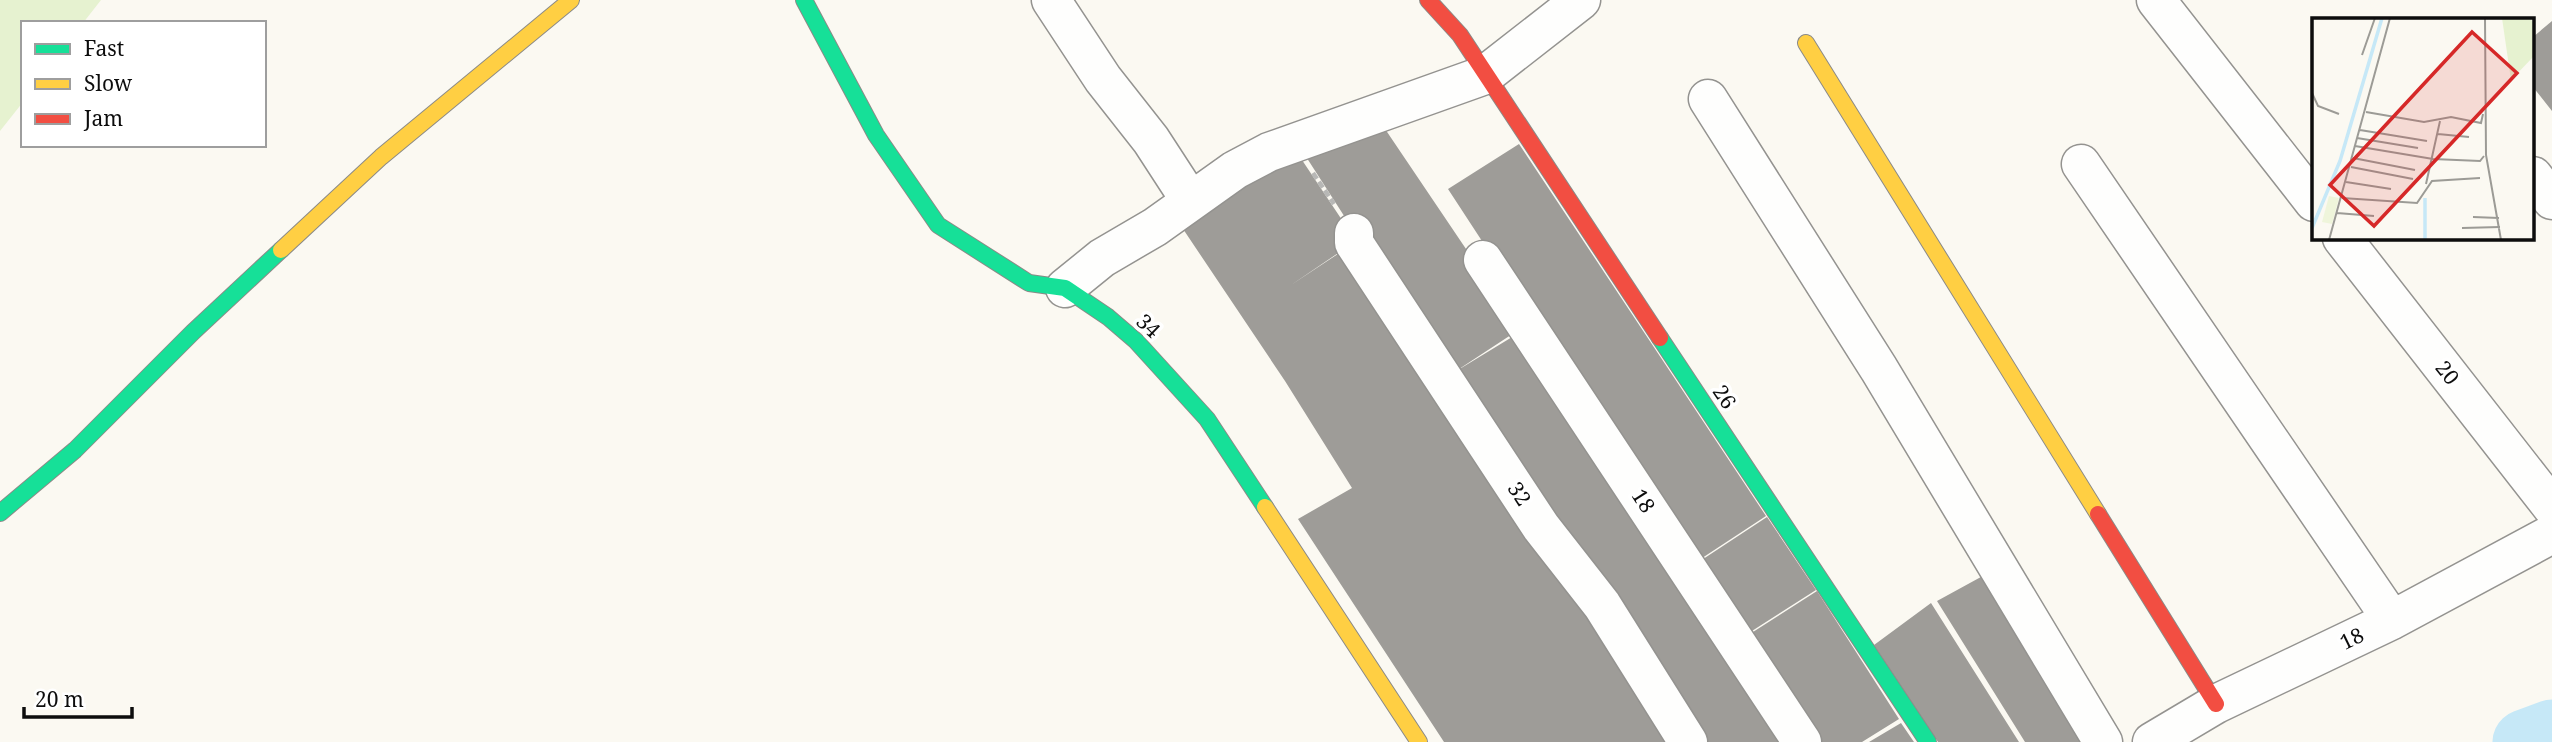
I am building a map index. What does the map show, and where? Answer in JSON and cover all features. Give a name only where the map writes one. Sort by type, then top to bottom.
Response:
[{"type":"street","points":[[0,513],[75,450],[193,332],[381,157],[571,0]]},
{"type":"street","name":"34","points":[[804,0],[876,135],[938,225],[1108,317],[1136,341],[1207,419],[1419,742]]},
{"type":"street","points":[[1051,0],[1103,79],[1151,140],[1191,200]]},
{"type":"street","name":"26","points":[[1428,0],[1460,35],[1928,742]]},
{"type":"street","points":[[1047,286],[1155,227],[1235,170],[1269,152],[1485,75],[1581,0]]},
{"type":"street","points":[[2156,0],[2312,199]]},
{"type":"street","points":[[1806,43],[2216,704]]},
{"type":"street","points":[[1708,99],[1879,369],[2103,742]]},
{"type":"street","points":[[2081,164],[2392,620]]},
{"type":"street","points":[[2534,177],[2552,200]]},
{"type":"street","name":"32","points":[[1354,238],[1541,527],[1602,605],[1688,742]]},
{"type":"street","name":"20","points":[[2344,240],[2552,507]]},
{"type":"street","name":"18","points":[[1483,260],[1802,742]]},
{"type":"street","name":"18","points":[[2152,742],[2216,704],[2392,620],[2552,534]]},
{"type":"path","points":[[1293,144],[1354,238]]},
{"type":"green space","points":[[0,0],[101,0],[85,21],[21,21],[21,105],[0,131]]},
{"type":"building","points":[[2552,21],[2552,111],[2534,88],[2534,36]]},
{"type":"building","points":[[1379,120],[1520,329],[1453,373],[1522,331],[1792,742],[1694,742],[1447,376],[1303,152]]},
{"type":"building","points":[[1519,144],[1766,516],[1693,564],[1448,189]]},
{"type":"building","points":[[1296,151],[1352,235],[1350,245],[1291,285],[1350,246],[1683,742],[1444,742],[1298,519],[1352,488],[1285,381],[1177,220]]},
{"type":"building","points":[[1767,517],[1816,590],[1741,638],[1694,565]]},
{"type":"building","points":[[1990,572],[2088,742],[2025,742],[1937,601]]},
{"type":"building","points":[[1817,591],[1899,719],[1862,742],[1809,742],[1742,639]]},
{"type":"building","points":[[1931,603],[2019,742],[1938,742],[1874,645]]},
{"type":"building","points":[[1901,723],[1914,742],[1869,742]]},
{"type":"waterway","points":[[2525,742],[2552,732]]},
{"type":"traffic: fast","points":[[804,0],[876,135],[938,225],[1029,283],[1065,288],[1108,317],[1136,341],[1207,419],[1265,507]]},
{"type":"traffic: fast","points":[[0,513],[75,450],[193,332],[281,250]]},
{"type":"traffic: fast","points":[[1660,338],[1928,742]]},
{"type":"traffic: slow","points":[[281,250],[381,157],[571,0]]},
{"type":"traffic: slow","points":[[1806,43],[2098,514]]},
{"type":"traffic: slow","points":[[1265,507],[1419,742]]},
{"type":"traffic: jam","points":[[1428,0],[1460,35],[1660,338]]},
{"type":"traffic: jam","points":[[2098,514],[2216,704]]}]
